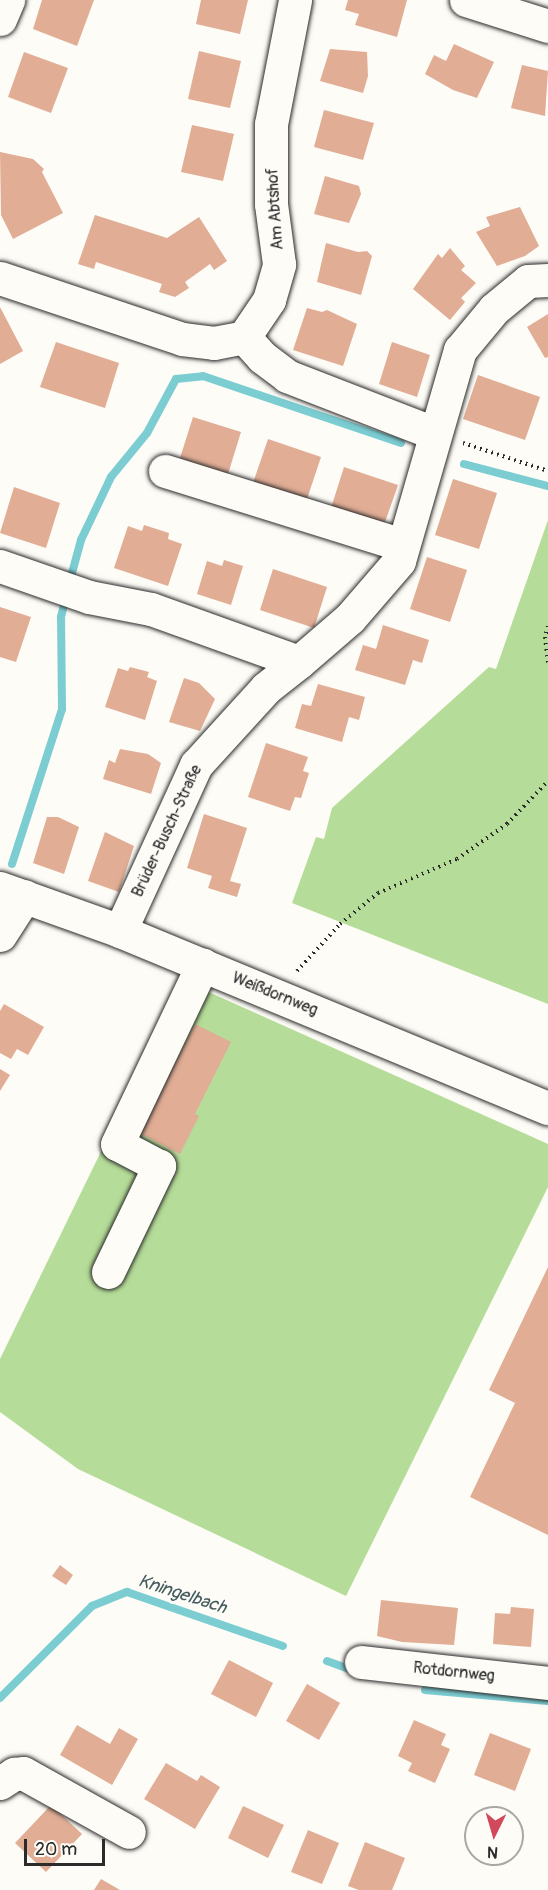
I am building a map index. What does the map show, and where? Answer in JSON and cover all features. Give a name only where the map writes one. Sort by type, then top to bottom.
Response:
[{"type":"street","points":[[0,19],[8,0]]},
{"type":"street","name":"Am Abtshof","points":[[244,337],[269,300],[279,264],[271,204],[271,124],[295,0]]},
{"type":"street","points":[[466,0],[548,26]]},
{"type":"street","points":[[0,278],[182,339],[214,343],[244,337],[262,357],[287,376],[434,433]]},
{"type":"street","name":"Brüder-Busch-Straße","points":[[120,931],[196,765],[266,688],[350,618],[399,561],[434,433],[460,350],[494,309],[528,281],[548,280]]},
{"type":"street","points":[[165,471],[403,545]]},
{"type":"street","points":[[0,566],[89,597],[152,609],[300,662]]},
{"type":"street","points":[[0,935],[12,892]]},
{"type":"street","name":"Weißdornweg","points":[[12,892],[120,931],[285,997],[548,1108]]},
{"type":"street","points":[[108,1272],[159,1166],[117,1144],[203,964]]},
{"type":"street","name":"Rotdornweg","points":[[361,1662],[548,1683]]},
{"type":"street","points":[[0,1784],[8,1777],[23,1773],[129,1832]]},
{"type":"path","points":[[434,433],[548,471]]},
{"type":"path","points":[[548,626],[548,663]]},
{"type":"path","points":[[285,997],[294,974],[340,924],[378,893],[457,859],[507,824],[548,781]]},
{"type":"green space","points":[[548,520],[548,1004],[292,903],[316,837],[324,839],[332,808],[489,667],[496,669]]},
{"type":"green space","points":[[184,981],[548,1144],[548,1187],[346,1596],[78,1469],[0,1412],[0,1359]]},
{"type":"building","points":[[42,0],[94,0],[77,46],[33,29]]},
{"type":"building","points":[[201,0],[248,0],[240,34],[196,24]]},
{"type":"building","points":[[348,0],[407,0],[397,37],[355,25],[359,14],[345,10]]},
{"type":"building","points":[[454,44],[494,62],[477,98],[453,90],[425,74],[434,55],[446,61]]},
{"type":"building","points":[[330,49],[367,52],[368,76],[363,93],[320,81]]},
{"type":"building","points":[[199,51],[241,61],[230,108],[188,99]]},
{"type":"building","points":[[24,52],[68,68],[51,113],[8,97]]},
{"type":"building","points":[[522,65],[548,71],[545,116],[511,108]]},
{"type":"building","points":[[324,110],[374,123],[363,160],[314,147]]},
{"type":"building","points":[[192,125],[234,134],[223,181],[181,172]]},
{"type":"building","points":[[0,152],[33,159],[44,169],[42,172],[63,213],[13,239],[1,215]]},
{"type":"building","points":[[325,176],[359,186],[361,194],[349,223],[314,214]]},
{"type":"building","points":[[520,207],[539,246],[525,256],[497,266],[476,232],[490,226],[486,217]]},
{"type":"building","points":[[95,215],[167,238],[199,217],[227,261],[214,270],[210,264],[185,282],[189,288],[175,297],[159,292],[162,284],[96,262],[94,269],[78,264]]},
{"type":"building","points":[[326,243],[358,252],[367,251],[372,256],[361,295],[317,282]]},
{"type":"building","points":[[450,248],[465,266],[461,270],[476,283],[461,298],[465,302],[450,320],[413,289],[438,254],[442,258]]},
{"type":"building","points":[[0,307],[23,351],[0,364]]},
{"type":"building","points":[[307,308],[322,312],[327,310],[357,324],[343,366],[293,350]]},
{"type":"building","points":[[548,314],[548,357],[545,358],[527,327]]},
{"type":"building","points":[[56,342],[119,363],[105,408],[40,387]]},
{"type":"building","points":[[392,342],[430,355],[417,397],[379,384]]},
{"type":"building","points":[[478,375],[540,397],[525,440],[463,419]]},
{"type":"building","points":[[193,417],[241,432],[228,474],[180,458]]},
{"type":"building","points":[[268,439],[321,457],[307,499],[253,483]]},
{"type":"building","points":[[344,467],[398,485],[384,525],[331,508]]},
{"type":"building","points":[[453,479],[497,493],[479,549],[435,535]]},
{"type":"building","points":[[14,487],[60,503],[46,548],[0,533]]},
{"type":"building","points":[[144,525],[169,533],[168,539],[182,544],[168,586],[114,568],[128,526],[142,531]]},
{"type":"building","points":[[427,557],[467,570],[450,622],[410,609]]},
{"type":"building","points":[[224,560],[243,566],[231,605],[197,594],[207,561],[222,566]]},
{"type":"building","points":[[273,569],[327,587],[314,628],[260,610]]},
{"type":"building","points":[[0,607],[31,617],[16,662],[0,657]]},
{"type":"building","points":[[383,625],[429,640],[422,663],[413,660],[405,685],[355,670],[363,645],[376,649]]},
{"type":"building","points":[[130,667],[149,672],[147,677],[157,681],[145,720],[105,707],[118,668],[128,671]]},
{"type":"building","points":[[184,678],[199,683],[215,699],[200,731],[169,722]]},
{"type":"building","points":[[318,684],[365,697],[359,720],[349,717],[342,742],[295,728],[302,704],[311,706]]},
{"type":"building","points":[[266,743],[308,757],[303,771],[309,773],[301,798],[295,797],[290,811],[248,797]]},
{"type":"building","points":[[120,749],[148,754],[161,763],[151,794],[103,779],[109,760],[115,763]]},
{"type":"building","points":[[204,814],[247,828],[230,881],[241,884],[237,897],[208,888],[212,876],[187,868]]},
{"type":"building","points":[[47,817],[58,817],[79,827],[64,874],[33,863]]},
{"type":"building","points":[[105,832],[134,846],[119,892],[88,881]]},
{"type":"building","points":[[4,1004],[44,1027],[28,1055],[17,1049],[11,1059],[0,1053],[0,1011]]},
{"type":"building","points":[[195,1024],[231,1042],[195,1114],[199,1116],[180,1154],[139,1133]]},
{"type":"building","points":[[0,1069],[10,1075],[0,1091]]},
{"type":"building","points":[[548,1267],[548,1535],[470,1497],[515,1403],[489,1390]]},
{"type":"building","points":[[60,1565],[73,1575],[66,1585],[52,1576]]},
{"type":"building","points":[[381,1600],[458,1608],[454,1645],[402,1642],[377,1636]]},
{"type":"building","points":[[511,1607],[534,1609],[531,1647],[493,1644],[495,1613],[510,1614]]},
{"type":"building","points":[[229,1660],[273,1683],[256,1717],[211,1694]]},
{"type":"building","points":[[307,1684],[340,1703],[319,1740],[286,1721]]},
{"type":"building","points":[[414,1720],[446,1734],[441,1745],[450,1749],[435,1783],[408,1771],[412,1763],[398,1756]]},
{"type":"building","points":[[77,1725],[110,1744],[119,1728],[138,1739],[112,1785],[60,1755]]},
{"type":"building","points":[[490,1733],[531,1749],[515,1791],[474,1775]]},
{"type":"building","points":[[166,1763],[197,1781],[201,1775],[220,1787],[195,1829],[144,1799]]},
{"type":"building","points":[[51,1805],[82,1834],[46,1872],[15,1843]]},
{"type":"building","points":[[243,1806],[284,1825],[268,1858],[228,1838]]},
{"type":"building","points":[[308,1830],[339,1843],[322,1884],[291,1872]]},
{"type":"building","points":[[365,1842],[405,1858],[392,1890],[359,1890],[348,1886]]},
{"type":"building","points":[[101,1879],[120,1890],[94,1890]]},
{"type":"waterway","points":[[69,584],[81,540],[111,477],[147,433],[176,379],[203,376],[401,443]]},
{"type":"waterway","points":[[464,464],[548,486]]},
{"type":"waterway","points":[[12,864],[62,709],[61,617],[66,597]]},
{"type":"waterway","name":"Kningelbach","points":[[0,1698],[92,1606],[127,1592],[283,1646]]},
{"type":"waterway","name":"Kningelbach","points":[[327,1661],[355,1671]]},
{"type":"waterway","name":"Kningelbach","points":[[425,1690],[548,1701]]}]
